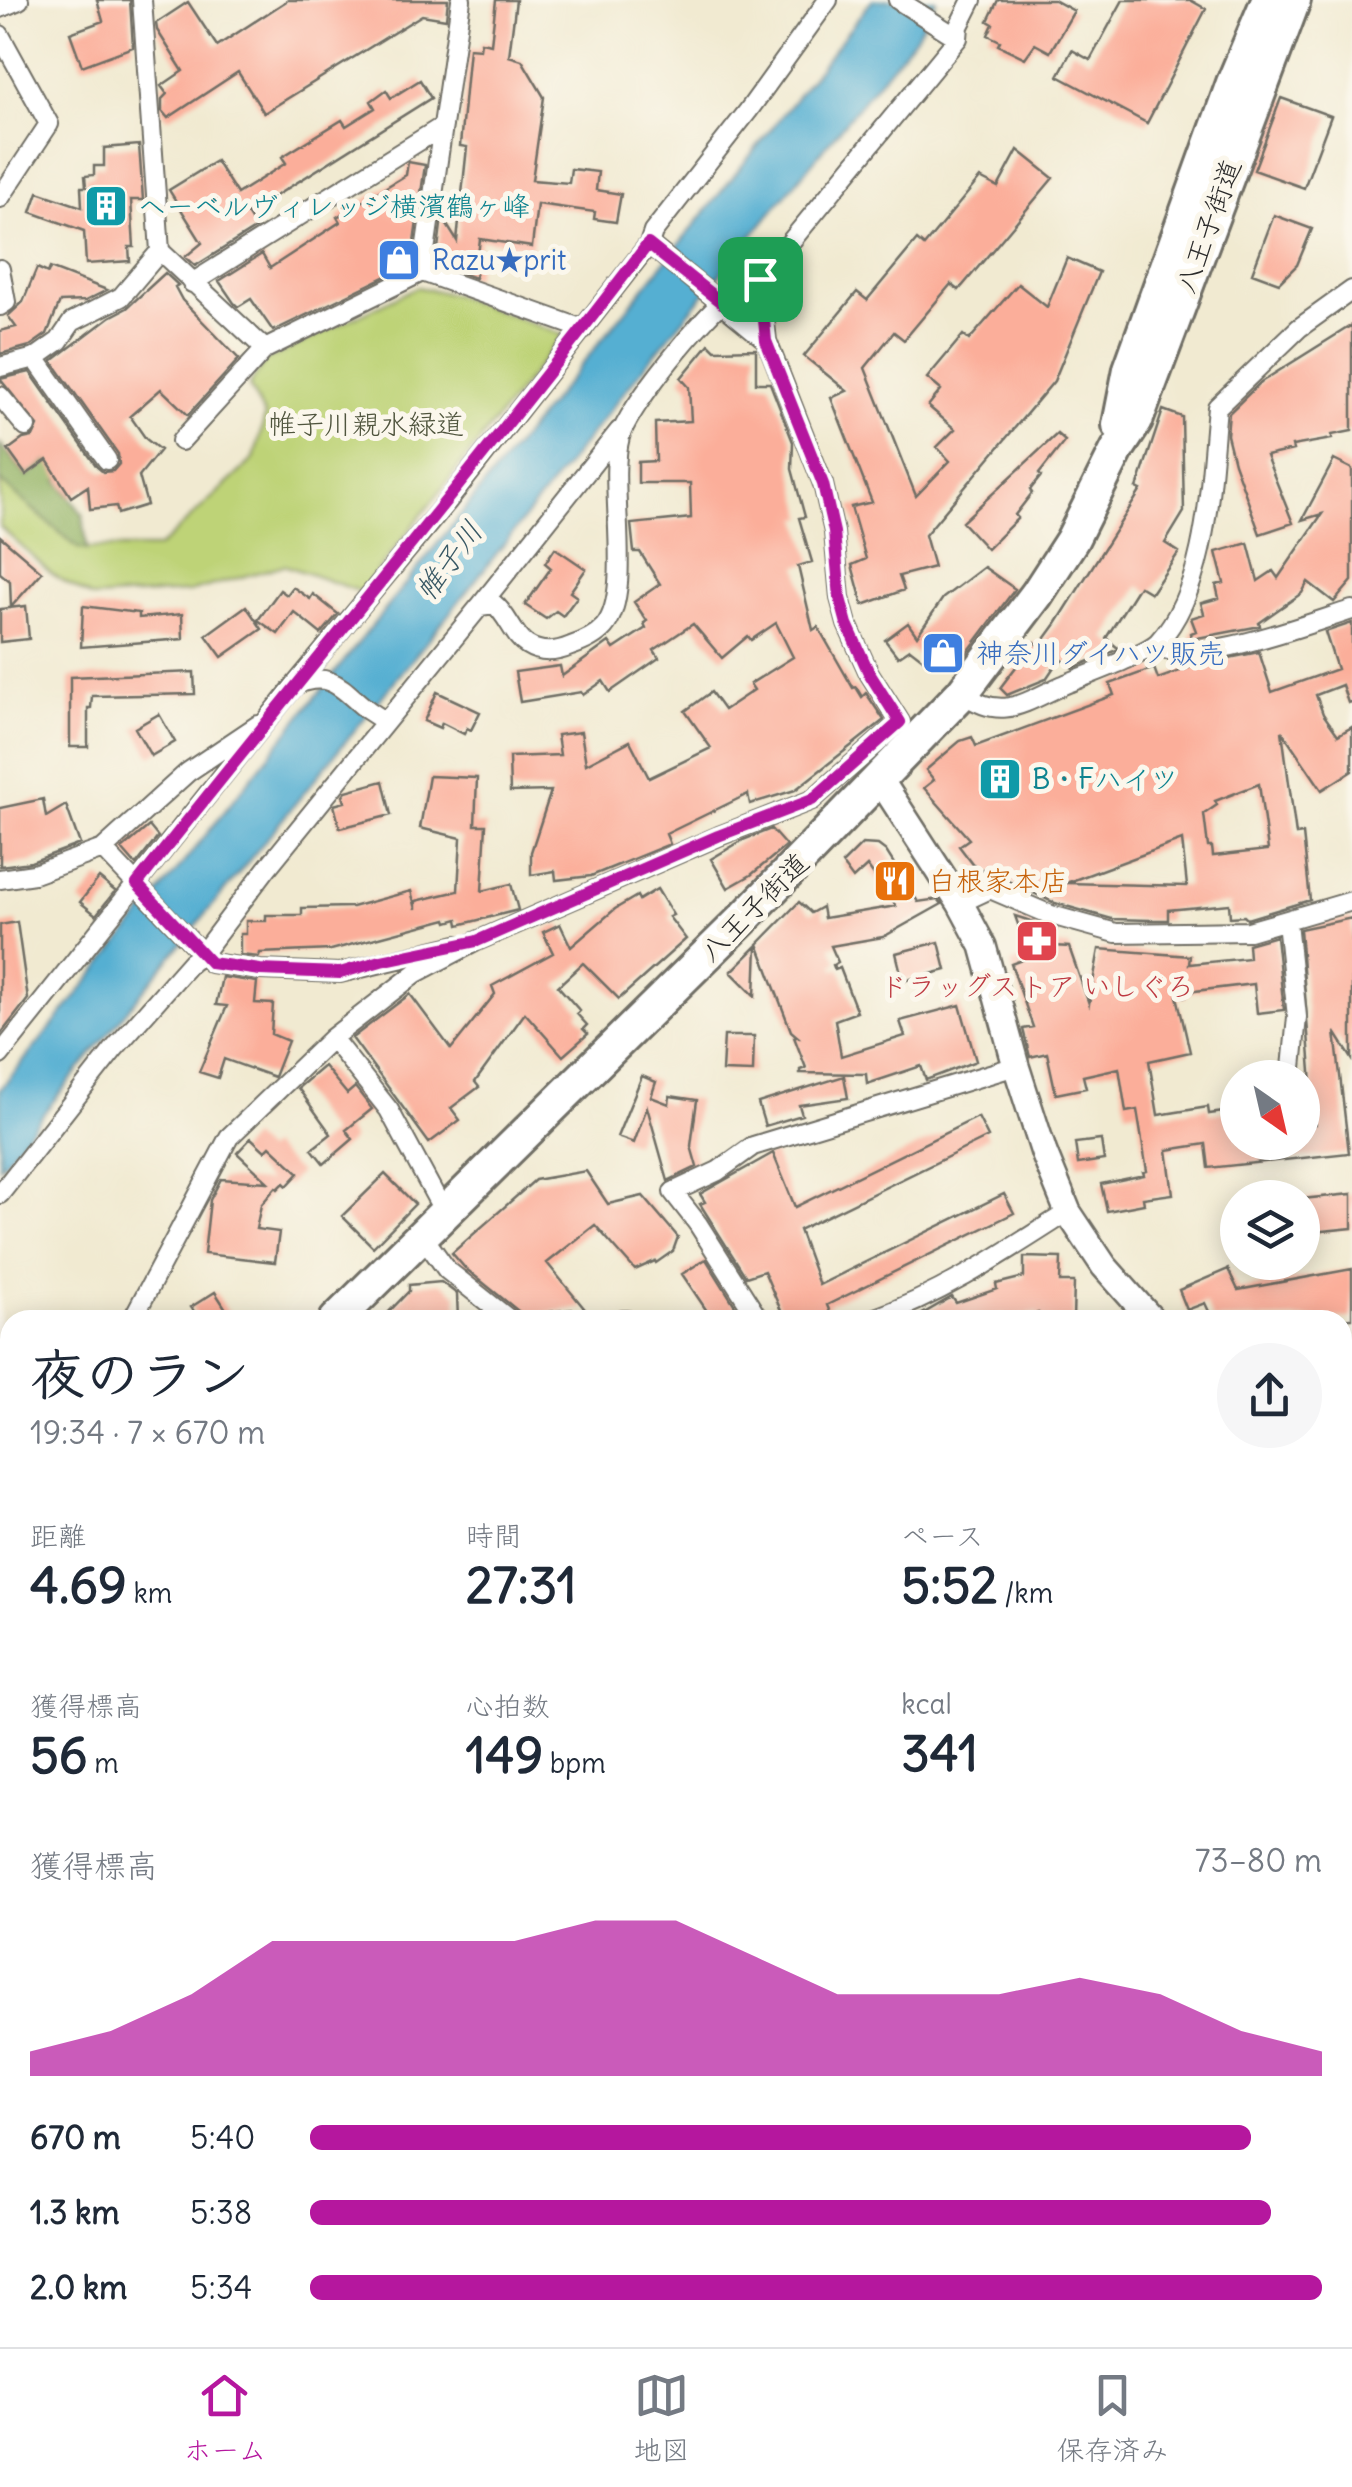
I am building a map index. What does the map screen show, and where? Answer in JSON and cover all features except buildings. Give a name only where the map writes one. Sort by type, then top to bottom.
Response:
[{"type":"highway","name":"八王子街道","points":[[346,1310],[836,824],[999,649],[1063,554],[1136,421],[1155,376],[1233,83],[1268,0]]},
{"type":"highway","name":"八王子街道","points":[[1206,195],[1294,0]]},
{"type":"street","points":[[0,8],[19,0]]},
{"type":"street","points":[[142,0],[160,252],[265,349]]},
{"type":"street","points":[[422,272],[462,0]]},
{"type":"street","points":[[0,1054],[653,247],[653,232],[828,0]]},
{"type":"street","points":[[898,0],[958,38]]},
{"type":"street","points":[[0,1194],[114,1050],[200,952],[381,718],[480,606],[610,445],[718,300],[760,279],[958,38],[972,0]]},
{"type":"street","points":[[0,35],[49,124],[0,198]]},
{"type":"street","points":[[192,283],[442,126]]},
{"type":"street","points":[[653,247],[766,341]]},
{"type":"street","points":[[0,366],[34,358],[59,341],[72,322],[120,297],[160,252]]},
{"type":"street","points":[[0,269],[6,302],[0,306]]},
{"type":"street","points":[[181,441],[265,349],[422,272],[583,329]]},
{"type":"street","points":[[137,1310],[229,1136],[332,1038],[416,973],[477,941],[718,836],[812,800],[900,722],[869,673],[847,624],[823,484],[766,341],[760,279]]},
{"type":"street","points":[[962,693],[979,706],[1008,710],[1156,644],[1178,612],[1193,576],[1206,510],[1217,407],[1299,328],[1352,290]]},
{"type":"street","points":[[34,358],[107,460]]},
{"type":"street","points":[[0,396],[26,427]]},
{"type":"street","points":[[480,606],[494,604],[524,644],[542,652],[563,650],[606,625],[615,601],[618,441],[627,418]]},
{"type":"street","points":[[1156,644],[1164,651],[1246,644],[1352,610]]},
{"type":"street","points":[[304,681],[328,678],[381,718]]},
{"type":"street","points":[[0,878],[34,874],[103,848],[188,772],[267,720]]},
{"type":"street","points":[[879,778],[960,903],[983,946],[1016,1066],[1068,1212],[1104,1266],[1143,1310]]},
{"type":"street","points":[[812,800],[836,824]]},
{"type":"street","points":[[103,848],[211,963],[340,973],[477,941]]},
{"type":"street","points":[[960,903],[990,889],[1051,916],[1116,933],[1248,931],[1352,901]]},
{"type":"street","points":[[1287,922],[1296,1017],[1292,1060]]},
{"type":"street","points":[[332,1038],[388,1110],[447,1270],[497,1310]]},
{"type":"street","points":[[753,1310],[673,1192],[718,1171],[753,1146],[1016,1066]]},
{"type":"street","points":[[917,1310],[1068,1212]]},
{"type":"green space","name":"帷子川親水緑道","points":[[417,287],[451,294],[563,335],[361,592],[284,565],[189,592],[93,598],[53,575],[0,527],[0,481],[79,548],[158,548],[254,459],[265,416],[249,386],[265,361]]},
{"type":"green space","points":[[0,444],[27,477],[51,459],[63,475],[58,481],[83,515],[87,550],[78,548],[0,481]]},
{"type":"water","name":"帷子川","points":[[872,0],[936,0],[916,36],[640,372],[441,624],[0,1167],[0,1090]]},
{"type":"place","name":"ヘーベルヴィレッジ横濱鶴ヶ峰","points":[[106,206]]},
{"type":"place","name":"Razu★prit","points":[[399,260]]},
{"type":"place","name":"神奈川ダイハツ販売","points":[[943,653]]},
{"type":"place","name":"B・Fハイツ","points":[[1000,779]]},
{"type":"place","name":"白根家本店","points":[[895,881]]},
{"type":"place","name":"ドラッグストア いしぐろ","points":[[1037,941]]},
{"type":"route","points":[[648,244],[722,303],[760,279],[766,341],[823,484],[847,624],[869,673],[900,722],[812,800],[718,836],[477,941],[340,973],[260,970],[211,963],[137,884],[447,502],[648,244]]}]
